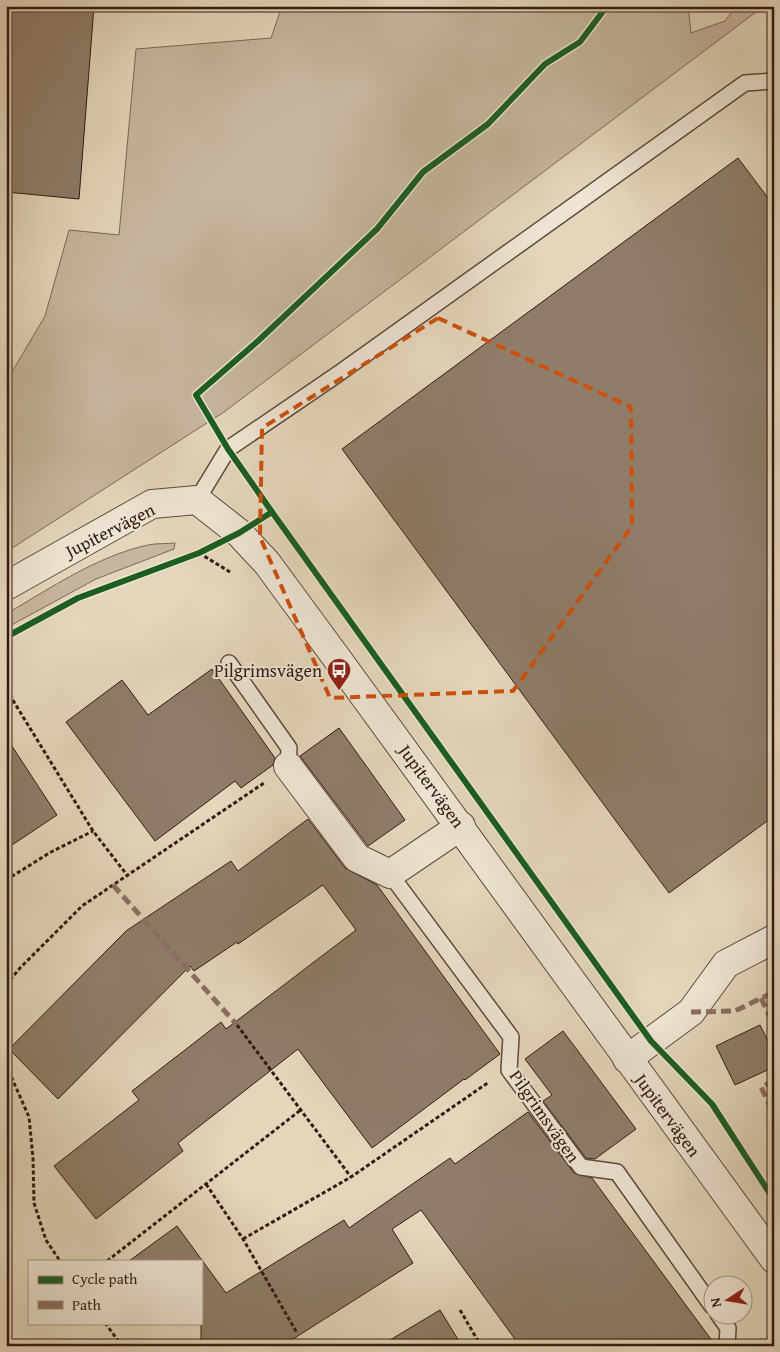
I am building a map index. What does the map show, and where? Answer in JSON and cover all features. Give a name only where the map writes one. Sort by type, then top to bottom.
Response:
[{"type":"street","name":"Jupitervägen","points":[[6,586],[152,504],[197,500],[239,533],[267,562],[461,826],[627,1059],[774,1259]]},
{"type":"street","name":"Pilgrimsvägen","points":[[288,766],[357,858],[390,874]]},
{"type":"street","points":[[390,874],[461,826]]},
{"type":"street","points":[[627,1059],[691,1012],[726,964],[774,939]]},
{"type":"lane","points":[[197,500],[228,449],[346,368],[745,83],[774,81]]},
{"type":"lane","points":[[229,663],[289,748],[288,766]]},
{"type":"lane","name":"Pilgrimsvägen","points":[[390,874],[511,1037],[508,1070],[581,1167],[617,1172],[702,1292]]},
{"type":"lane","points":[[725,1324],[728,1328],[727,1346]]},
{"type":"path","points":[[190,556],[239,533]]},
{"type":"path","points":[[6,689],[93,831],[127,875]]},
{"type":"path","points":[[6,986],[20,968],[82,906],[288,766]]},
{"type":"path","points":[[6,880],[50,852],[93,831]]},
{"type":"path","points":[[238,1025],[351,1176]]},
{"type":"path","points":[[6,1065],[29,1116],[33,1158],[34,1202],[46,1240],[59,1260]]},
{"type":"path","points":[[243,1239],[351,1176],[466,1096],[508,1070]]},
{"type":"path","points":[[107,1260],[302,1109]]},
{"type":"path","points":[[206,1184],[243,1239],[297,1333]]},
{"type":"path","points":[[460,1310],[481,1346]]},
{"type":"path","points":[[106,1324],[122,1346]]},
{"type":"highlighted area","points":[[438,318],[631,407],[632,526],[513,691],[330,698],[260,537],[262,428]]},
{"type":"shaded area","points":[[282,6],[688,6],[691,33],[725,21],[736,6],[764,6],[224,412],[6,552],[6,382],[45,316],[69,230],[119,235],[136,49],[271,38]]},
{"type":"shaded area","points":[[175,543],[174,549],[96,579],[6,628],[6,614],[75,574],[129,550],[148,545]]},
{"type":"building","points":[[6,6],[94,6],[79,199],[6,192]]},
{"type":"building","points":[[738,158],[774,206],[774,816],[669,893],[342,449]]},
{"type":"building","points":[[212,669],[275,758],[273,765],[241,788],[235,781],[155,841],[66,722],[122,680],[148,715]]},
{"type":"building","points":[[339,728],[405,820],[368,846],[300,756]]},
{"type":"building","points":[[6,737],[57,815],[6,849]]},
{"type":"building","points":[[308,819],[345,868],[377,885],[500,1054],[372,1148],[298,1049],[178,1143],[183,1151],[96,1219],[54,1166],[139,1100],[132,1091],[221,1022],[226,1029],[356,930],[323,885],[238,944],[237,942],[194,971],[190,966],[58,1099],[9,1049],[126,931],[231,861],[238,871]]},
{"type":"building","points":[[760,1025],[774,1053],[774,1067],[735,1085],[716,1046]]},
{"type":"building","points":[[563,1031],[636,1129],[595,1159],[586,1158],[543,1101],[552,1095],[525,1059]]},
{"type":"building","points":[[528,1112],[574,1173],[592,1178],[716,1346],[520,1346],[421,1210],[392,1229],[413,1263],[282,1346],[201,1346],[202,1260],[226,1293],[344,1220],[349,1228],[450,1158],[455,1164]]},
{"type":"building","points":[[177,1226],[202,1260],[130,1260]]},
{"type":"building","points":[[440,1310],[462,1346],[380,1346]]},
{"type":"marked path","points":[[113,885],[237,1025]]},
{"type":"marked path","points":[[691,1012],[735,1011],[774,992]]},
{"type":"marked path","points":[[761,998],[774,1026]]},
{"type":"marked path","points":[[774,1081],[761,1087],[774,1114]]},
{"type":"cycle path","points":[[272,512],[228,449],[196,395],[258,341],[377,229],[423,172],[488,124],[545,64],[580,42],[607,6]]},
{"type":"cycle path","points":[[6,637],[78,598],[199,553],[239,533],[272,512],[651,1041],[712,1104],[774,1200]]},
{"type":"place","name":"Pilgrimsvägen","points":[[339,691]]}]
